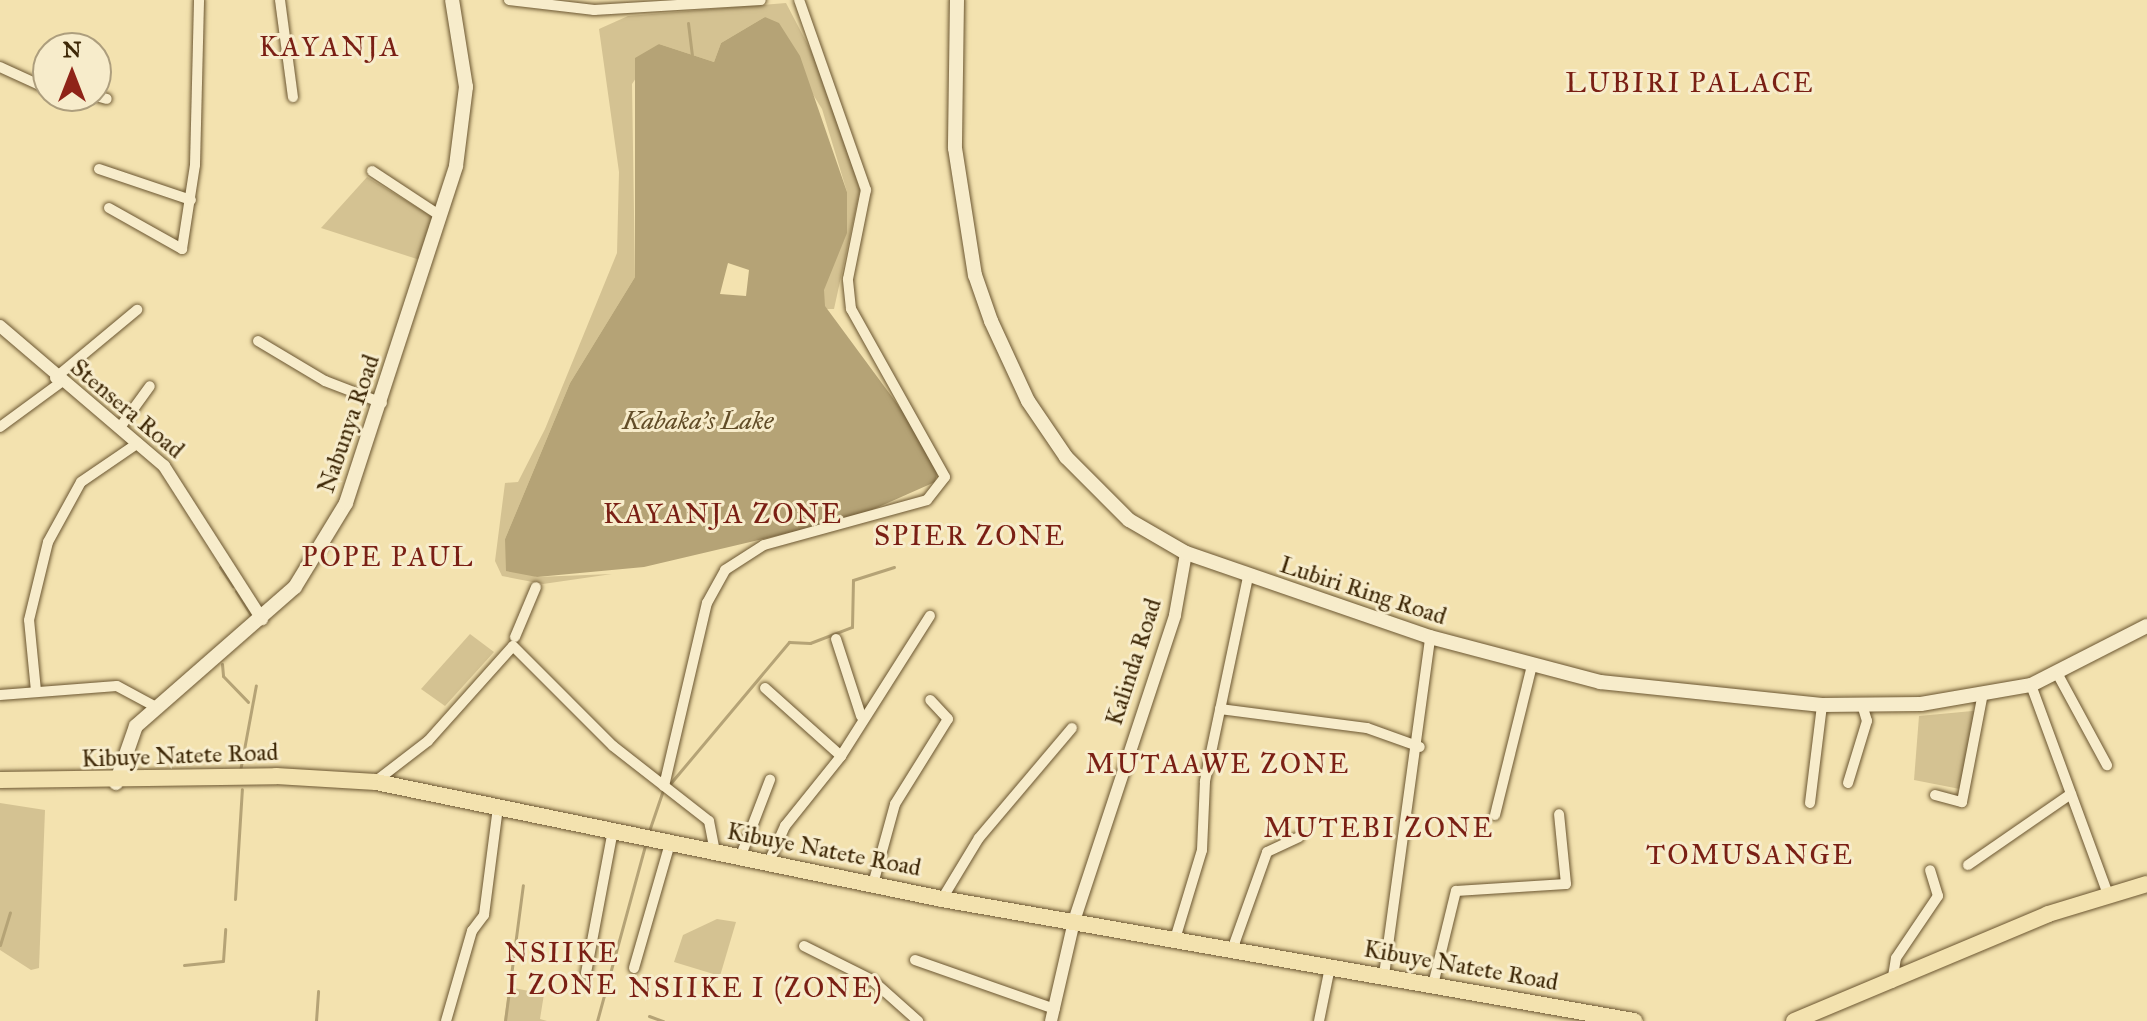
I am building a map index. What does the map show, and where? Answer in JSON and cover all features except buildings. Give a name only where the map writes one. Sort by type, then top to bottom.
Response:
[{"type":"main road","name":"Lubiri Ring Road","points":[[957,0],[955,148],[975,275],[991,321],[1028,401],[1066,457],[1129,520],[1186,553],[1248,577],[1430,637],[1532,665],[1662,692],[1822,705],[1863,708],[2031,685],[2147,626]]},
{"type":"main road","name":"Nabunya Road","points":[[116,783],[129,737],[154,706],[262,619],[301,580],[331,533],[382,403],[465,120],[456,3]]},
{"type":"main road","name":"Kibuye Natete Road","points":[[0,780],[116,783],[276,776],[376,782],[942,899],[1634,1021]]},
{"type":"main road","points":[[1794,1021],[1892,985],[2108,894],[2147,884]]},
{"type":"street","points":[[109,208],[179,250],[191,200],[199,0]]},
{"type":"street","points":[[280,0],[293,97]]},
{"type":"street","points":[[509,0],[594,10],[761,0]]},
{"type":"street","points":[[664,786],[707,603],[725,570],[764,545],[927,500],[945,477],[851,309],[848,279],[866,190],[799,0]]},
{"type":"street","points":[[0,67],[32,82]]},
{"type":"street","points":[[99,169],[191,200]]},
{"type":"street","points":[[372,171],[439,215]]},
{"type":"street","points":[[0,427],[137,310]]},
{"type":"street","name":"Stensera Road","points":[[0,326],[58,380],[121,426],[178,482],[262,619]]},
{"type":"street","points":[[258,341],[325,381],[382,403]]},
{"type":"street","points":[[121,426],[150,386]]},
{"type":"street","points":[[36,691],[29,620],[48,542],[86,475],[138,443]]},
{"type":"street","name":"Kalinda Road","points":[[1053,1015],[1074,921],[1175,615],[1186,553]]},
{"type":"street","points":[[1175,939],[1202,850],[1205,781],[1248,577]]},
{"type":"street","points":[[515,637],[536,587]]},
{"type":"street","points":[[768,864],[785,826],[841,756],[861,716],[930,616]]},
{"type":"street","points":[[1384,975],[1420,747],[1430,637]]},
{"type":"street","points":[[836,639],[861,716]]},
{"type":"street","points":[[376,782],[422,747],[513,646],[664,786],[709,821],[715,853]]},
{"type":"street","points":[[1495,815],[1532,665]]},
{"type":"street","points":[[2057,673],[2107,765]]},
{"type":"street","points":[[2031,685],[2108,894]]},
{"type":"street","points":[[0,695],[117,686],[154,706]]},
{"type":"street","points":[[765,688],[841,756]]},
{"type":"street","points":[[1935,795],[1962,802],[1983,693]]},
{"type":"street","points":[[873,884],[895,804],[948,719],[930,700]]},
{"type":"street","points":[[1810,803],[1822,705]]},
{"type":"street","points":[[1848,783],[1867,721],[1863,708]]},
{"type":"street","points":[[1220,709],[1367,728],[1420,747]]},
{"type":"street","points":[[942,899],[979,838],[1072,728]]},
{"type":"street","points":[[740,858],[770,780]]},
{"type":"street","points":[[1968,865],[2071,794]]},
{"type":"street","points":[[446,1021],[472,931],[484,915],[498,807]]},
{"type":"street","points":[[1433,985],[1456,891],[1566,884],[1559,814]]},
{"type":"street","points":[[586,973],[613,830]]},
{"type":"street","points":[[1232,950],[1267,852],[1299,837]]},
{"type":"street","points":[[634,968],[670,843]]},
{"type":"street","points":[[1892,985],[1896,958],[1938,896],[1930,870]]},
{"type":"street","points":[[804,946],[872,980],[918,1021]]},
{"type":"street","points":[[915,960],[1053,1015]]},
{"type":"street","points":[[1319,1021],[1330,967]]},
{"type":"shaded area","points":[[786,3],[821,70],[860,190],[834,309],[818,309],[847,192],[822,109],[765,17],[721,43],[714,62],[659,44],[632,84],[635,277],[570,383],[505,539],[536,577],[612,574],[543,584],[502,576],[495,561],[505,483],[518,482],[545,429],[617,253],[619,172],[599,29],[628,16]]},
{"type":"shaded area","points":[[367,177],[433,217],[420,260],[321,228]]},
{"type":"shaded area","points":[[470,634],[494,652],[445,706],[421,689]]},
{"type":"shaded area","points":[[1983,710],[1965,790],[1914,780],[1919,716]]},
{"type":"shaded area","points":[[0,803],[45,810],[39,968],[31,970],[0,950]]},
{"type":"shaded area","points":[[717,919],[736,922],[720,976],[674,962],[683,935]]},
{"type":"shaded area","points":[[509,987],[544,994],[540,1019],[547,1021],[504,1021]]},
{"type":"water","name":"Kabaka's Lake","points":[[765,17],[779,23],[800,56],[847,192],[847,233],[824,290],[825,306],[940,462],[935,482],[856,517],[644,567],[537,577],[506,571],[505,539],[570,383],[635,277],[635,58],[659,44],[714,62],[721,43]],"holes":[[[728,263],[749,270],[746,296],[720,294]]]},
{"type":"waterway","points":[[688,23],[692,55]]},
{"type":"waterway","points":[[220,567],[233,586]]},
{"type":"waterway","points":[[669,785],[789,642],[810,643],[852,627],[853,580],[894,567]]},
{"type":"waterway","points":[[236,591],[253,618]]},
{"type":"waterway","points":[[222,664],[223,676],[248,702]]},
{"type":"waterway","points":[[240,771],[256,685]]},
{"type":"waterway","points":[[235,899],[242,789]]},
{"type":"waterway","points":[[649,831],[663,790]]},
{"type":"waterway","points":[[597,1021],[646,842]]},
{"type":"waterway","points":[[505,1021],[523,885]]},
{"type":"waterway","points":[[0,945],[10,912]]},
{"type":"waterway","points":[[184,965],[223,961],[225,929]]},
{"type":"waterway","points":[[316,1021],[318,991]]},
{"type":"waterway","points":[[649,1016],[663,1021]]},
{"type":"district","name":"KAYANJA","points":[[330,47]]},
{"type":"district","name":"LUBIRI PALACE","points":[[1690,83]]},
{"type":"district","name":"KAYANJA ZONE","points":[[723,514]]},
{"type":"district","name":"SPIER ZONE","points":[[970,536]]},
{"type":"district","name":"POPE PAUL","points":[[388,557]]},
{"type":"district","name":"MUTAAWE ZONE","points":[[1218,764]]},
{"type":"district","name":"MUTEBI ZONE","points":[[1379,828]]},
{"type":"district","name":"TOMUSANGE","points":[[1750,855]]},
{"type":"district","name":"NSIIKE I ZONE","points":[[562,969]]},
{"type":"district","name":"NSIIKE I (ZONE)","points":[[756,988]]}]
